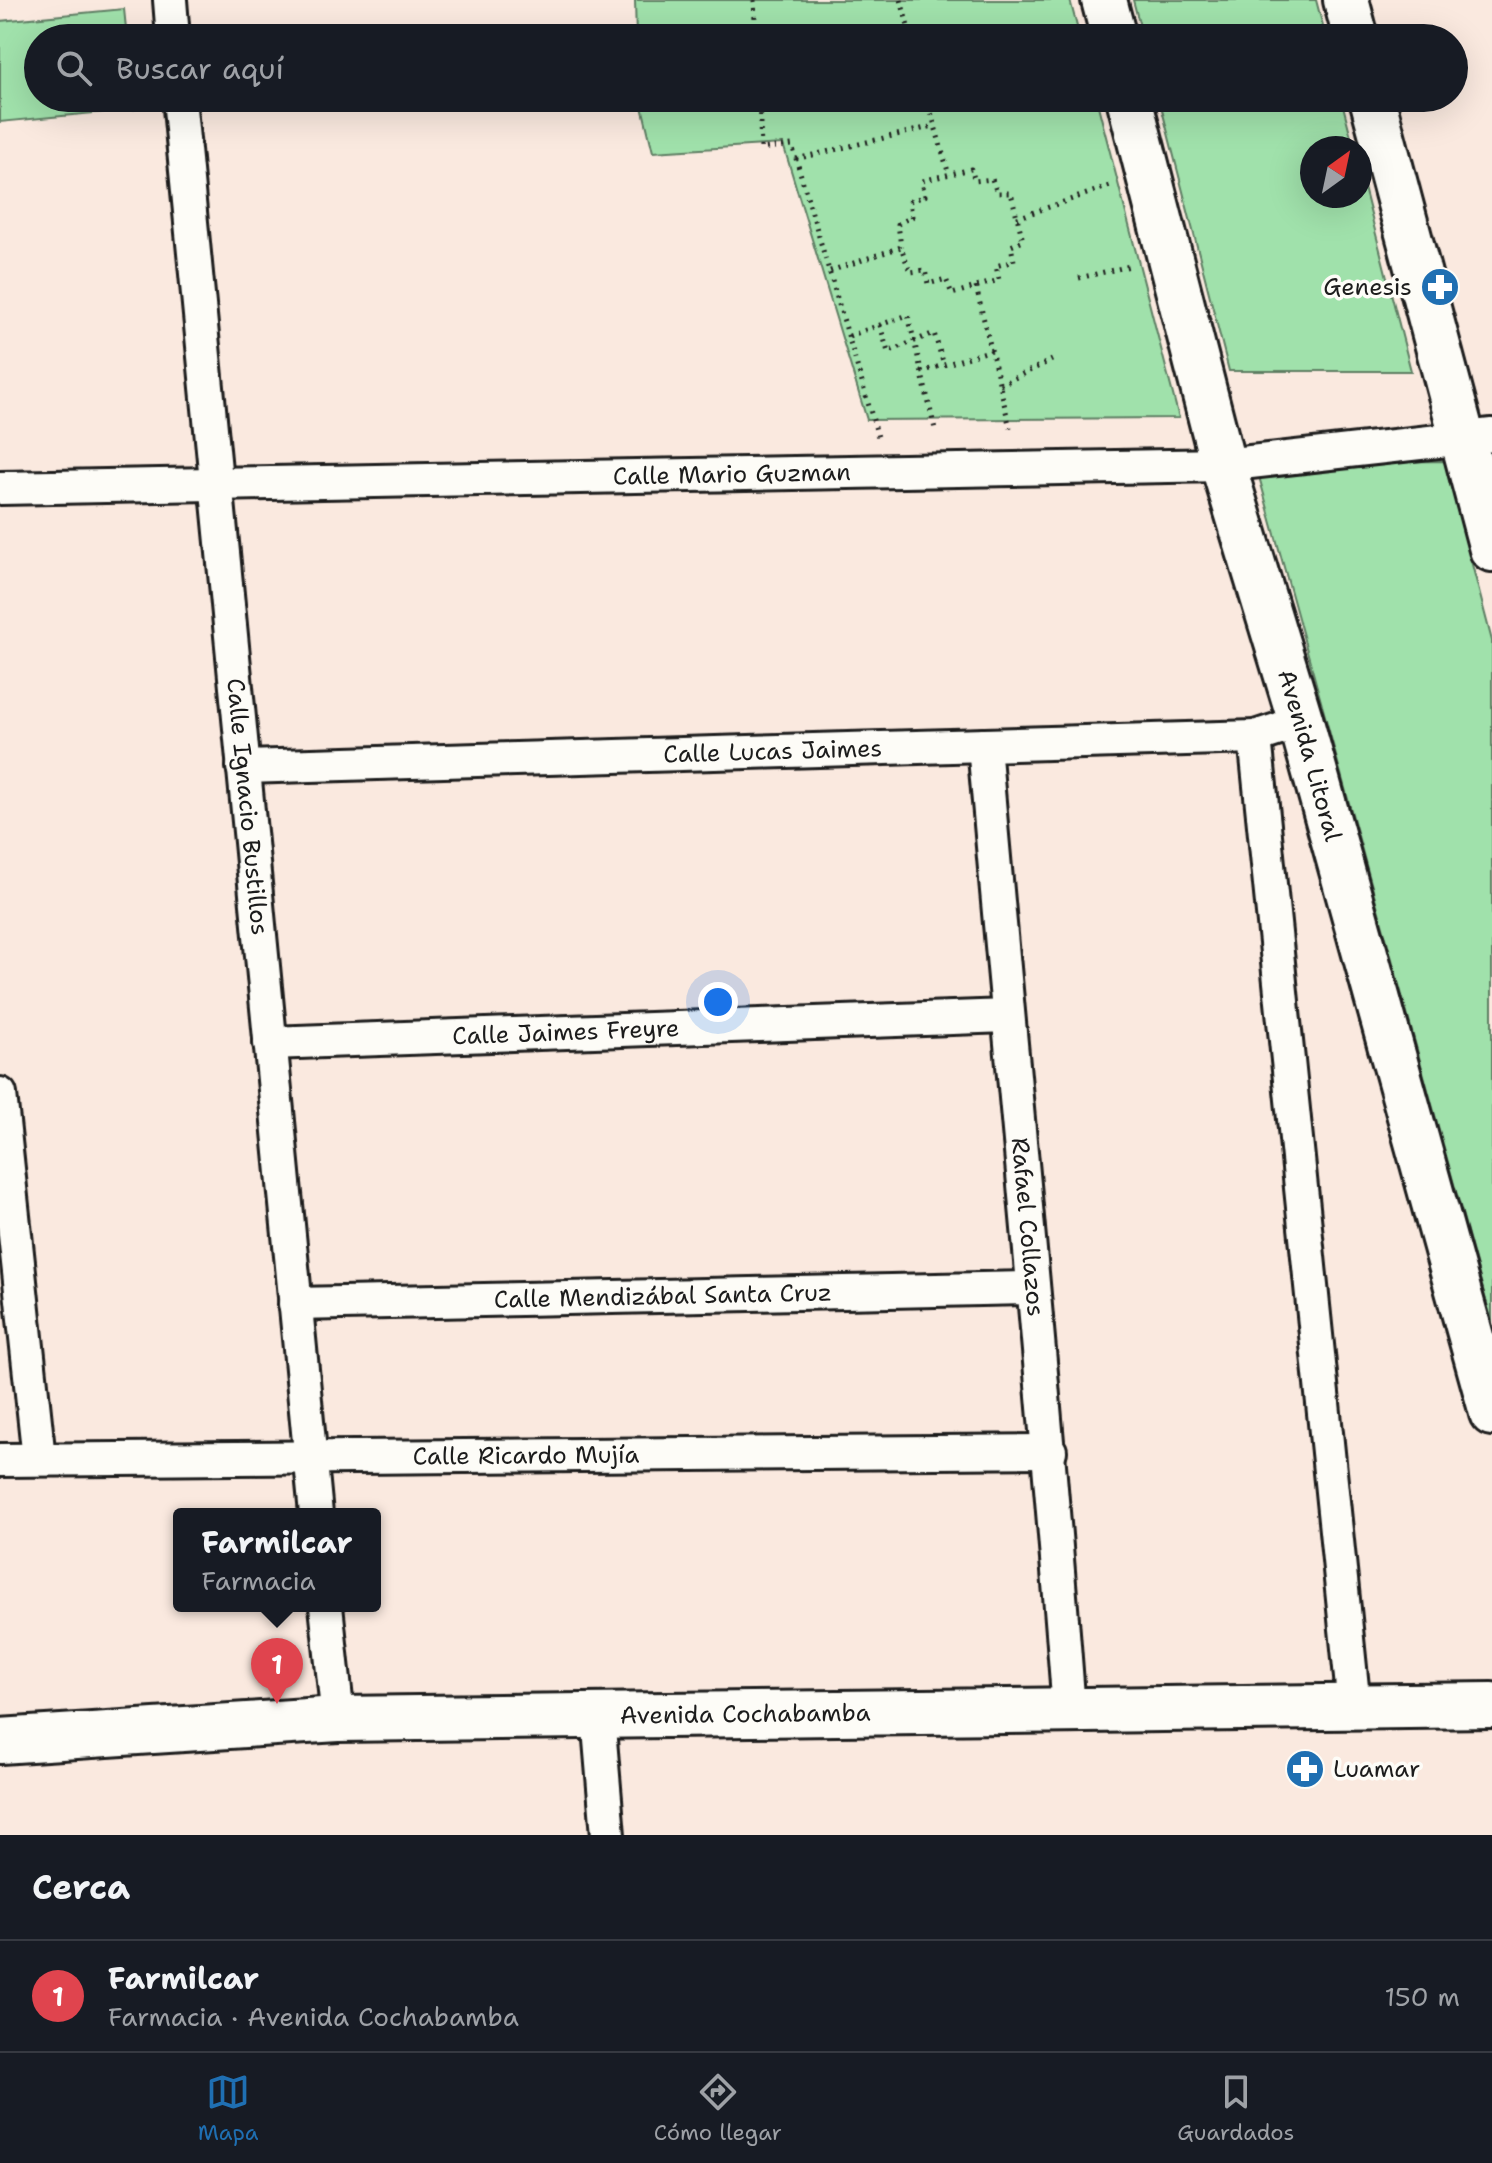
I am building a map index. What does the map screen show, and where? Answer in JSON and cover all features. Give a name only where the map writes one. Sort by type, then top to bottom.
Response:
[{"type":"main road","points":[[1104,0],[1110,24]]},
{"type":"main road","points":[[1346,0],[1352,24]]},
{"type":"main road","name":"Avenida Litoral","points":[[1133,112],[1223,465],[1301,722],[1492,1413]]},
{"type":"main road","points":[[1376,112],[1477,437],[1492,549]]},
{"type":"main road","name":"Avenida Cochabamba","points":[[0,1741],[338,1719],[1492,1705]]},
{"type":"street","points":[[170,0],[172,24]]},
{"type":"street","name":"Calle Ignacio Bustillos","points":[[180,112],[315,1508]]},
{"type":"street","name":"Calle Mario Guzman","points":[[0,488],[1223,465],[1477,437]]},
{"type":"street","name":"Calle Lucas Jaimes","points":[[243,767],[1255,737],[1301,722]]},
{"type":"street","points":[[1255,737],[1354,1707]]},
{"type":"street","name":"Rafael Collazos","points":[[984,745],[1031,1288],[1050,1451],[1069,1710]]},
{"type":"street","name":"Calle Jaimes Freyre","points":[[270,1043],[1007,1016]]},
{"type":"street","points":[[0,1094],[39,1459]]},
{"type":"street","name":"Calle Mendizábal Santa Cruz","points":[[295,1304],[1031,1288]]},
{"type":"street","name":"Calle Ricardo Mujía","points":[[0,1460],[1050,1451]]},
{"type":"street","points":[[327,1612],[338,1719]]},
{"type":"street","points":[[598,1716],[608,1835]]},
{"type":"path","points":[[754,0],[755,24]]},
{"type":"path","points":[[901,0],[907,24]]},
{"type":"path","points":[[760,112],[761,149],[792,145],[877,429]]},
{"type":"path","points":[[930,112],[949,175]]},
{"type":"path","points":[[796,159],[934,126]]},
{"type":"path","points":[[971,169],[975,181],[992,179],[997,193],[1011,193],[1017,218],[1023,241],[1011,246],[1014,261],[996,266],[999,280],[952,294],[946,279],[928,284],[925,270],[910,272],[901,247],[898,224],[912,217],[910,201],[925,196],[922,181],[971,169]]},
{"type":"path","points":[[1017,218],[1148,172]]},
{"type":"path","points":[[830,271],[901,247]]},
{"type":"path","points":[[1079,278],[1130,266]]},
{"type":"path","points":[[976,287],[1010,428]]},
{"type":"path","points":[[849,336],[908,315],[935,429]]},
{"type":"path","points":[[880,325],[888,352],[934,333],[944,365]]},
{"type":"path","points":[[921,372],[992,350]]},
{"type":"path","points":[[1000,385],[1052,360]]},
{"type":"green space","points":[[635,0],[1070,0],[1076,24],[636,24]]},
{"type":"green space","points":[[1133,0],[1316,0],[1322,24],[1139,24]]},
{"type":"green space","points":[[124,9],[126,24],[24,24],[24,112],[104,112],[0,122],[0,21]]},
{"type":"green space","points":[[643,112],[1100,112],[1179,418],[867,420],[783,144],[653,152]]},
{"type":"green space","points":[[1163,112],[1345,112],[1351,136],[1300,136],[1300,208],[1369,208],[1411,371],[1229,371]]},
{"type":"green space","points":[[1445,461],[1492,641],[1492,1322],[1255,462]]},
{"type":"place","name":"Genesis","points":[[1440,287]]},
{"type":"place","name":"Farmilcar","points":[[277,1704]]},
{"type":"place","name":"Luamar","points":[[1305,1769]]}]
